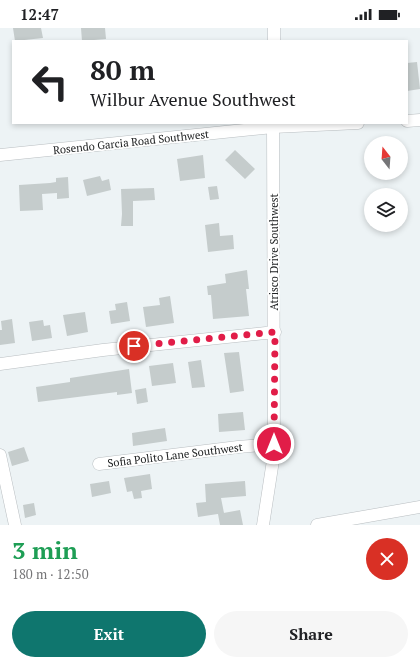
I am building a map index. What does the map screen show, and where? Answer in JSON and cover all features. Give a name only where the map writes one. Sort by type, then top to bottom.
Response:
[{"type":"street","points":[[274,28],[274,40]]},
{"type":"street","points":[[408,120],[420,120]]},
{"type":"street","name":"Rosendo Garcia Road Southwest","points":[[0,155],[273,125],[316,124]]},
{"type":"street","name":"Atrisco Drive Southwest","points":[[263,525],[274,454],[275,332],[273,125]]},
{"type":"street","points":[[0,364],[103,350],[275,332]]},
{"type":"street","name":"Sofia Polito Lane Southwest","points":[[99,464],[274,444]]},
{"type":"street","points":[[0,455],[15,525]]},
{"type":"street","points":[[317,525],[420,506]]},
{"type":"building","points":[[13,28],[41,28],[43,38],[15,40]]},
{"type":"building","points":[[81,28],[105,28],[106,39],[82,40]]},
{"type":"building","points":[[417,62],[420,89],[408,91],[408,63]]},
{"type":"building","points":[[235,150],[255,169],[245,179],[225,160]]},
{"type":"building","points":[[203,155],[205,178],[180,181],[177,159]]},
{"type":"building","points":[[100,176],[102,181],[109,179],[111,190],[87,196],[83,180]]},
{"type":"building","points":[[68,177],[69,198],[57,199],[57,193],[42,194],[43,210],[20,211],[19,185],[50,183],[56,182],[56,178]]},
{"type":"building","points":[[217,186],[219,199],[210,200],[208,187]]},
{"type":"building","points":[[154,188],[155,200],[133,201],[133,226],[121,226],[121,189]]},
{"type":"building","points":[[219,223],[220,236],[233,235],[234,249],[208,252],[205,225]]},
{"type":"building","points":[[247,270],[249,289],[246,289],[249,316],[213,319],[211,295],[208,295],[207,286],[226,283],[225,274]]},
{"type":"building","points":[[170,296],[174,323],[146,327],[143,307],[160,305],[159,298]]},
{"type":"building","points":[[127,302],[130,321],[111,324],[109,311],[116,310],[115,304]]},
{"type":"building","points":[[85,312],[88,332],[67,336],[63,315]]},
{"type":"building","points":[[12,319],[15,343],[0,345],[0,330],[2,330],[1,321]]},
{"type":"building","points":[[43,320],[44,326],[50,325],[52,338],[32,341],[29,322]]},
{"type":"building","points":[[239,352],[244,391],[230,393],[224,353]]},
{"type":"building","points":[[201,360],[205,387],[192,388],[188,362]]},
{"type":"building","points":[[173,363],[176,383],[152,386],[149,366]]},
{"type":"building","points":[[129,369],[132,393],[117,395],[117,392],[38,402],[36,387],[70,382],[70,378]]},
{"type":"building","points":[[146,388],[148,402],[137,404],[135,390]]},
{"type":"building","points":[[243,412],[245,430],[219,432],[218,414]]},
{"type":"building","points":[[165,428],[167,441],[133,446],[132,433]]},
{"type":"building","points":[[24,447],[29,461],[12,466],[8,452]]},
{"type":"building","points":[[150,474],[152,489],[141,491],[142,498],[134,499],[132,491],[127,492],[124,478]]},
{"type":"building","points":[[109,481],[111,493],[92,497],[90,484]]},
{"type":"building","points":[[245,481],[246,496],[221,498],[224,513],[198,517],[196,503],[206,502],[205,484]]},
{"type":"building","points":[[34,503],[36,515],[25,518],[23,505]]},
{"type":"building","points":[[240,510],[243,525],[220,525],[218,514]]},
{"type":"route","points":[[134,346],[275,332],[274,444]]}]
